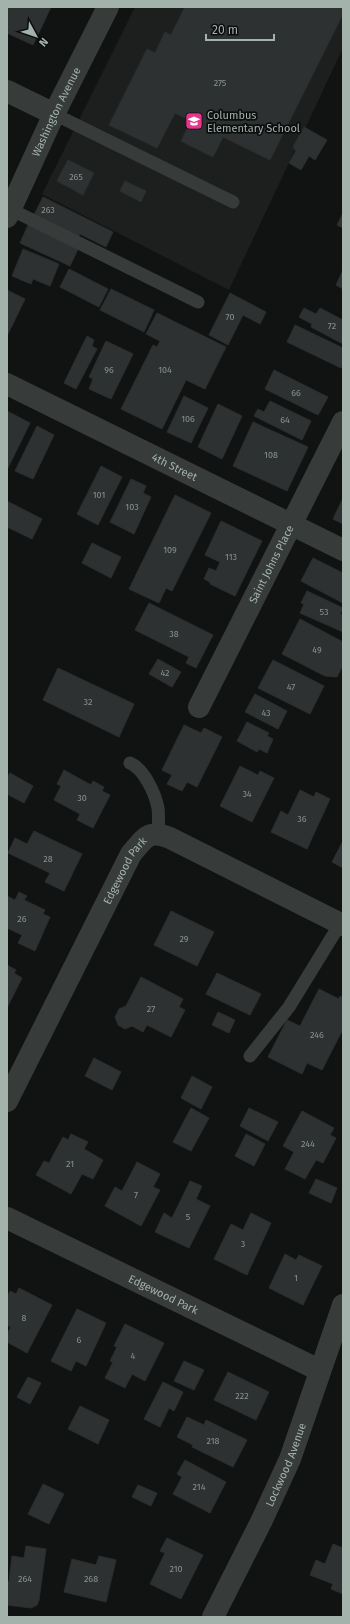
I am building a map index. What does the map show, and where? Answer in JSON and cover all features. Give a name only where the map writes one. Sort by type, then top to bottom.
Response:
[{"type":"street","name":"Washington Avenue","points":[[9,213],[54,114],[108,7]]},
{"type":"street","points":[[7,91],[54,114]]},
{"type":"street","name":"4th Street","points":[[7,384],[343,550]]},
{"type":"street","name":"Saint Johns Place","points":[[199,706],[343,422]]},
{"type":"street","name":"Edgewood Park","points":[[7,1101],[131,854],[147,836],[159,834],[342,924]]},
{"type":"street","name":"Edgewood Park","points":[[7,1218],[320,1370]]},
{"type":"street","name":"Lockwood Avenue","points":[[213,1617],[262,1520],[290,1459],[343,1304]]},
{"type":"lane","points":[[54,114],[233,202]]},
{"type":"lane","points":[[9,213],[198,302]]},
{"type":"lane","points":[[130,763],[138,767],[149,786],[158,808],[159,834]]},
{"type":"lane","points":[[250,1056],[289,1007],[342,924]]},
{"type":"shaded area","name":"Columbus Elementary School","points":[[135,7],[343,7],[343,48],[229,290],[42,194]]},
{"type":"building","points":[[7,7],[51,7],[33,45],[7,33]]},
{"type":"building","points":[[185,7],[343,7],[343,14],[270,160],[223,137],[213,157],[181,141],[191,121],[175,113],[157,148],[109,125],[147,49],[155,53],[165,32],[171,35]]},
{"type":"building","points":[[304,127],[327,140],[315,160],[309,156],[301,170],[289,163],[296,151],[293,147]]},
{"type":"building","points":[[68,160],[94,173],[83,195],[57,181]]},
{"type":"building","points":[[125,181],[146,191],[141,202],[120,191]]},
{"type":"building","points":[[43,197],[113,232],[106,247],[80,234],[78,237],[34,215]]},
{"type":"building","points":[[343,215],[343,228],[337,225]]},
{"type":"building","points":[[29,223],[79,247],[70,266],[20,243]]},
{"type":"building","points":[[23,249],[59,264],[50,286],[33,279],[31,284],[12,276]]},
{"type":"building","points":[[69,269],[108,289],[99,307],[60,287]]},
{"type":"building","points":[[343,270],[343,289],[336,285]]},
{"type":"building","points":[[111,289],[154,310],[144,332],[100,310]]},
{"type":"building","points":[[7,290],[25,299],[7,336]]},
{"type":"building","points":[[230,293],[266,312],[260,324],[243,315],[228,345],[209,335]]},
{"type":"building","points":[[304,308],[316,314],[320,308],[343,320],[343,344],[311,327],[312,324],[299,317]]},
{"type":"building","points":[[157,313],[226,347],[205,389],[186,380],[162,429],[121,409],[153,345],[157,347],[160,341],[146,334]]},
{"type":"building","points":[[295,325],[343,348],[343,364],[341,368],[287,342]]},
{"type":"building","points":[[87,336],[94,340],[92,346],[97,349],[76,389],[64,383]]},
{"type":"building","points":[[106,341],[133,354],[111,399],[89,389],[93,379],[89,377]]},
{"type":"building","points":[[274,370],[328,397],[318,415],[265,389]]},
{"type":"building","points":[[184,396],[208,408],[191,443],[167,432]]},
{"type":"building","points":[[270,401],[311,421],[302,440],[254,416],[258,409],[264,412]]},
{"type":"building","points":[[218,404],[242,416],[222,459],[198,447]]},
{"type":"building","points":[[7,411],[30,423],[7,470]]},
{"type":"building","points":[[253,422],[308,447],[287,491],[233,466]]},
{"type":"building","points":[[37,426],[54,435],[33,479],[15,471]]},
{"type":"building","points":[[101,466],[122,477],[98,525],[77,514]]},
{"type":"building","points":[[131,479],[146,486],[143,493],[151,497],[134,534],[110,522]]},
{"type":"building","points":[[175,495],[211,513],[172,591],[166,588],[159,603],[129,589]]},
{"type":"building","points":[[343,498],[343,524],[333,519]]},
{"type":"building","points":[[7,501],[42,519],[32,539],[7,527]]},
{"type":"building","points":[[221,521],[262,541],[235,596],[210,584],[210,582],[204,579],[209,568],[216,571],[220,562],[205,555]]},
{"type":"building","points":[[92,543],[121,557],[111,578],[82,563]]},
{"type":"building","points":[[313,558],[343,573],[343,603],[301,581]]},
{"type":"building","points":[[307,591],[343,608],[340,614],[343,615],[343,632],[300,613],[304,604],[301,603]]},
{"type":"building","points":[[149,603],[213,635],[196,668],[186,663],[189,657],[135,630]]},
{"type":"building","points":[[300,619],[343,642],[343,665],[337,677],[325,676],[282,654]]},
{"type":"building","points":[[158,659],[181,672],[172,687],[149,674]]},
{"type":"building","points":[[273,660],[324,686],[310,714],[258,688]]},
{"type":"building","points":[[58,668],[134,704],[119,737],[43,700]]},
{"type":"building","points":[[255,694],[287,711],[278,729],[245,712]]},
{"type":"building","points":[[247,722],[269,733],[267,736],[273,739],[267,753],[259,749],[257,752],[237,741]]},
{"type":"building","points":[[184,725],[201,733],[204,728],[222,737],[197,787],[187,782],[182,791],[167,784],[172,775],[162,770]]},
{"type":"building","points":[[240,766],[258,775],[260,771],[274,778],[252,822],[220,806]]},
{"type":"building","points":[[64,770],[91,785],[93,781],[104,787],[102,791],[110,795],[93,828],[77,820],[80,814],[54,800],[61,786],[57,784]]},
{"type":"building","points":[[10,773],[33,786],[24,803],[7,794],[7,778]]},
{"type":"building","points":[[300,790],[314,797],[316,792],[330,799],[307,849],[271,832],[281,811],[288,815]]},
{"type":"building","points":[[34,831],[82,854],[64,891],[45,882],[50,873],[8,853],[15,838],[27,844]]},
{"type":"building","points":[[343,841],[343,868],[332,862]]},
{"type":"building","points":[[19,892],[27,896],[24,900],[45,910],[43,914],[50,917],[35,951],[18,943],[22,935],[7,928],[7,896],[15,900]]},
{"type":"building","points":[[171,911],[214,932],[197,966],[154,945]]},
{"type":"building","points":[[7,965],[16,970],[14,973],[22,978],[7,1008]]},
{"type":"building","points":[[217,973],[261,994],[250,1015],[206,994]]},
{"type":"building","points":[[141,977],[183,999],[179,1007],[185,1010],[171,1037],[147,1025],[143,1032],[132,1026],[125,1029],[118,1025],[115,1017],[119,1009],[126,1006]]},
{"type":"building","points":[[319,989],[339,999],[340,996],[343,998],[343,1029],[322,1070],[307,1063],[302,1074],[268,1057],[287,1020],[300,1026]]},
{"type":"building","points":[[218,1012],[235,1020],[229,1033],[212,1025]]},
{"type":"building","points":[[94,1058],[121,1072],[112,1090],[85,1076]]},
{"type":"building","points":[[192,1076],[212,1087],[201,1109],[181,1098]]},
{"type":"building","points":[[191,1108],[209,1118],[191,1151],[173,1142]]},
{"type":"building","points":[[249,1108],[278,1122],[268,1141],[240,1126]]},
{"type":"building","points":[[302,1111],[334,1128],[330,1135],[336,1138],[323,1163],[316,1160],[305,1179],[285,1169],[294,1152],[283,1146]]},
{"type":"building","points":[[71,1134],[88,1142],[84,1149],[103,1160],[93,1179],[82,1174],[71,1194],[36,1175],[44,1161],[49,1163],[63,1137],[68,1140]]},
{"type":"building","points":[[246,1134],[265,1144],[254,1166],[235,1156]]},
{"type":"building","points":[[137,1162],[160,1174],[153,1187],[160,1190],[141,1226],[105,1206],[115,1187],[122,1191]]},
{"type":"building","points":[[316,1179],[337,1188],[331,1203],[309,1193]]},
{"type":"building","points":[[190,1181],[202,1186],[196,1199],[210,1206],[189,1248],[155,1232],[164,1213],[172,1218]]},
{"type":"building","points":[[251,1213],[271,1223],[247,1275],[214,1259],[231,1224],[243,1230]]},
{"type":"building","points":[[285,1254],[296,1260],[299,1255],[322,1266],[303,1305],[269,1288]]},
{"type":"building","points":[[19,1288],[52,1305],[27,1353],[7,1342],[7,1334],[11,1327],[7,1325],[7,1297],[10,1291],[16,1294]]},
{"type":"building","points":[[77,1309],[106,1323],[86,1366],[76,1361],[71,1371],[51,1361]]},
{"type":"building","points":[[125,1324],[164,1343],[145,1381],[132,1374],[125,1388],[105,1378],[113,1362],[110,1361],[117,1347],[114,1346]]},
{"type":"building","points":[[184,1361],[204,1370],[194,1390],[174,1381]]},
{"type":"building","points":[[228,1372],[269,1392],[256,1420],[214,1400]]},
{"type":"building","points":[[28,1377],[41,1383],[30,1404],[17,1397]]},
{"type":"building","points":[[163,1382],[183,1392],[174,1411],[169,1408],[160,1427],[144,1419]]},
{"type":"building","points":[[80,1406],[109,1420],[98,1444],[68,1429]]},
{"type":"building","points":[[187,1417],[204,1425],[206,1420],[247,1440],[233,1467],[192,1447],[193,1445],[177,1437]]},
{"type":"building","points":[[185,1460],[226,1482],[210,1513],[173,1494],[182,1477],[177,1474]]},
{"type":"building","points":[[43,1484],[64,1494],[49,1524],[28,1514]]},
{"type":"building","points":[[138,1485],[157,1493],[151,1506],[132,1497]]},
{"type":"building","points":[[167,1538],[203,1555],[181,1599],[150,1584],[165,1553],[160,1551]]},
{"type":"building","points":[[333,1544],[343,1548],[343,1594],[331,1589],[333,1584],[310,1575],[316,1560],[325,1564]]},
{"type":"building","points":[[26,1546],[46,1549],[39,1600],[37,1605],[31,1608],[7,1605],[7,1581],[9,1582],[12,1556],[24,1558]]},
{"type":"building","points":[[99,1556],[116,1560],[106,1602],[64,1592],[72,1559],[96,1565]]},
{"type":"place","name":"Columbus Elementary School","points":[[194,121]]}]
